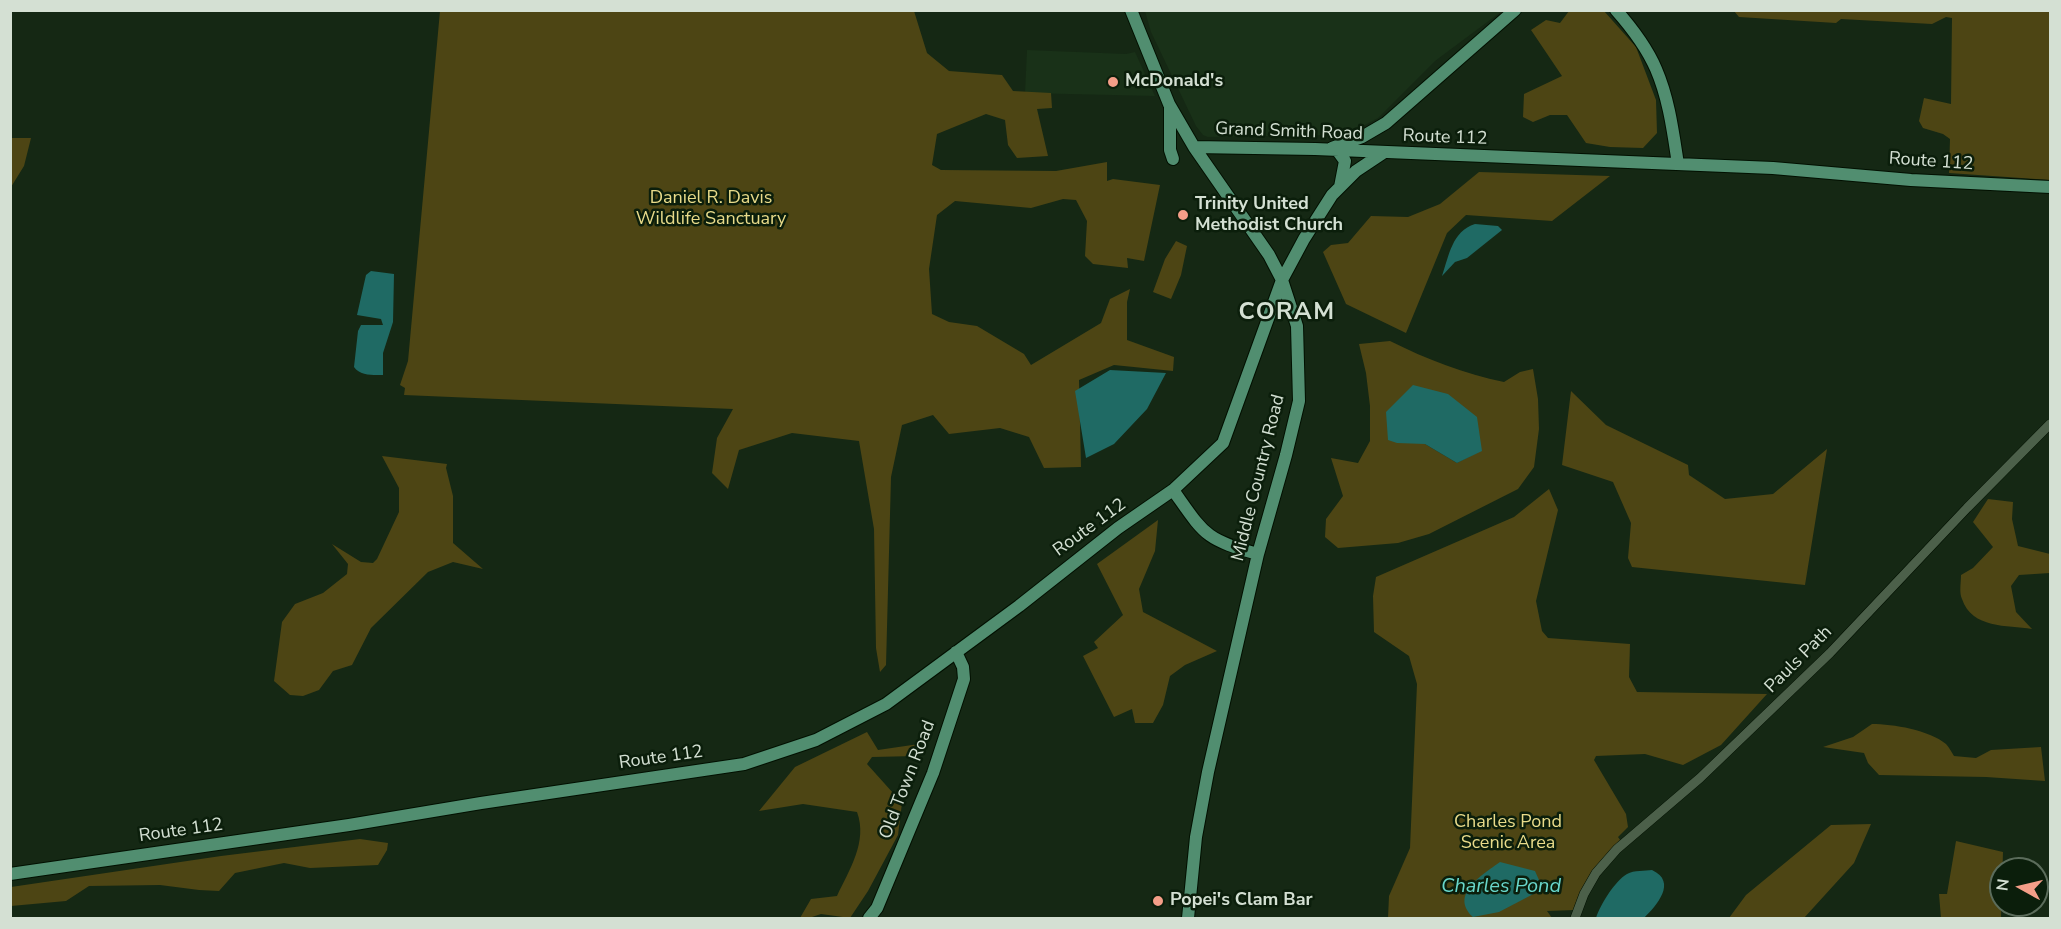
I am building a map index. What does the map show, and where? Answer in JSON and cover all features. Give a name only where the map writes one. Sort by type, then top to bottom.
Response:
[{"type":"main road","name":"Middle Country Road","points":[[1131,10],[1170,107],[1194,147],[1269,255],[1282,280],[1298,326],[1299,401],[1258,554],[1208,772],[1196,837],[1188,918]]},
{"type":"main road","points":[[1332,150],[1386,123],[1515,10]]},
{"type":"main road","points":[[1616,10],[1630,26],[1656,68],[1670,113],[1678,165]]},
{"type":"main road","points":[[1170,107],[1170,150],[1173,159]]},
{"type":"main road","name":"Grand Smith Road","points":[[1194,147],[1383,153]]},
{"type":"main road","points":[[1332,150],[1341,153],[1345,161],[1339,188]]},
{"type":"main road","name":"Route 112","points":[[10,874],[744,764],[816,740],[886,704],[1118,528],[1173,490],[1223,443],[1282,280],[1304,239],[1332,195],[1356,171],[1383,153],[1773,168],[1911,180],[2050,188]]},
{"type":"main road","points":[[1173,490],[1198,527],[1209,536],[1229,546],[1258,554]]},
{"type":"main road","name":"Old Town Road","points":[[869,918],[877,908],[933,773],[964,679],[963,667],[956,652]]},
{"type":"street","name":"Pauls Path","points":[[1575,918],[1584,894],[1596,873],[1617,849],[1700,778],[1815,669],[2050,424]]},
{"type":"shaded area","points":[[1145,10],[1502,11],[1435,61],[1378,118],[1359,128],[1334,135],[1208,137],[1203,135],[1196,126],[1151,32]]},
{"type":"shaded area","points":[[1027,50],[1126,54],[1135,52],[1155,96],[1025,93]]},
{"type":"green space","name":"Daniel R. Davis Wildlife Sanctuary","points":[[440,11],[914,11],[927,53],[949,71],[1002,75],[1013,91],[1051,93],[1052,108],[1037,109],[1048,156],[1017,158],[1008,145],[1005,120],[986,114],[937,134],[932,165],[941,170],[1056,171],[1107,162],[1107,181],[1113,179],[1160,185],[1144,261],[1127,258],[1128,268],[1093,264],[1085,256],[1087,221],[1076,200],[1063,199],[1031,208],[955,201],[937,215],[929,269],[932,314],[949,322],[977,326],[1024,354],[1031,365],[1101,323],[1110,299],[1130,289],[1127,302],[1127,340],[1174,357],[1173,371],[1114,365],[1079,380],[1081,467],[1044,468],[1029,437],[1000,428],[949,434],[933,415],[902,425],[891,477],[886,665],[880,672],[876,648],[874,529],[859,441],[792,433],[739,450],[728,489],[712,473],[717,438],[733,409],[404,395],[405,388],[400,385],[408,361]]},
{"type":"green space","points":[[1569,11],[1604,11],[1636,47],[1656,100],[1657,133],[1643,148],[1610,147],[1586,143],[1567,115],[1550,115],[1533,122],[1523,117],[1524,94],[1562,76],[1531,30],[1546,20],[1560,23]]},
{"type":"green space","points":[[1734,11],[2050,11],[2050,180],[1949,173],[1950,139],[1943,134],[1923,128],[1919,121],[1924,98],[1951,104],[1952,18],[1946,17],[1932,24],[1841,19],[1836,23],[1739,17]]},
{"type":"green space","points":[[11,138],[31,138],[24,166],[11,187]]},
{"type":"green space","points":[[1479,172],[1610,176],[1552,221],[1466,215],[1447,233],[1406,333],[1346,304],[1323,252],[1331,245],[1348,243],[1371,216],[1408,217],[1440,204]]},
{"type":"green space","points":[[1176,241],[1187,246],[1181,275],[1171,299],[1153,292],[1165,259]]},
{"type":"green space","points":[[1390,341],[1446,365],[1504,382],[1520,372],[1533,369],[1538,399],[1539,429],[1534,467],[1518,489],[1429,534],[1398,543],[1338,548],[1325,537],[1326,519],[1343,496],[1331,458],[1358,463],[1370,441],[1370,406],[1366,373],[1359,344]],"holes":[[[1425,444],[1482,450],[1457,463]]]},
{"type":"green space","points":[[1571,391],[1606,425],[1688,465],[1689,475],[1725,499],[1773,494],[1827,449],[1805,585],[1632,567],[1628,558],[1631,523],[1613,482],[1562,465]]},
{"type":"green space","points":[[382,456],[447,464],[453,496],[453,543],[483,569],[453,562],[428,572],[371,628],[352,665],[333,671],[319,690],[303,696],[290,695],[274,681],[282,622],[295,604],[323,593],[347,574],[348,564],[332,544],[361,562],[373,563],[399,512],[399,488]]},
{"type":"green space","name":"Charles Pond Scenic Area","points":[[1549,489],[1558,510],[1536,601],[1542,631],[1548,638],[1630,644],[1629,677],[1637,692],[1767,694],[1721,745],[1683,765],[1645,754],[1596,756],[1594,760],[1626,814],[1628,827],[1618,837],[1623,844],[1594,872],[1575,910],[1547,911],[1552,918],[1388,918],[1389,896],[1410,848],[1417,684],[1409,656],[1374,632],[1373,596],[1376,577],[1514,517]]},
{"type":"green space","points":[[1988,499],[2013,502],[2012,519],[2018,546],[2050,554],[2050,573],[2019,575],[2011,586],[2016,612],[2032,629],[1982,621],[1967,609],[1961,597],[1961,575],[1973,568],[1993,547],[1973,522]]},
{"type":"green space","points":[[1158,520],[1155,551],[1139,589],[1143,612],[1217,651],[1185,665],[1170,676],[1163,705],[1153,723],[1135,723],[1132,709],[1114,717],[1083,656],[1098,648],[1094,642],[1123,615],[1097,564]]},
{"type":"green space","points":[[1872,724],[1890,725],[1930,735],[1946,744],[1954,756],[1976,758],[1991,750],[2041,747],[2045,781],[1986,777],[1879,775],[1868,763],[1864,753],[1823,747],[1853,737]]},
{"type":"green space","points":[[867,732],[878,750],[919,744],[917,756],[872,757],[867,764],[902,803],[898,835],[868,891],[850,918],[821,914],[800,918],[811,899],[837,896],[852,866],[859,845],[860,823],[857,812],[803,804],[759,811],[795,767]]},
{"type":"green space","points":[[1871,824],[1854,863],[1804,918],[1729,918],[1746,895],[1831,825]]},
{"type":"green space","points":[[360,839],[388,843],[387,850],[378,865],[310,868],[284,863],[235,873],[219,891],[160,885],[89,886],[66,901],[11,906],[11,887],[221,856]]},
{"type":"green space","points":[[1956,841],[2003,852],[2003,857],[1989,857],[1989,917],[2001,918],[1941,918],[1939,894],[1947,894]]},
{"type":"water","points":[[1475,224],[1498,226],[1502,230],[1467,258],[1455,262],[1442,276],[1456,238],[1467,227]]},
{"type":"water","points":[[371,271],[394,274],[393,322],[383,353],[383,375],[363,373],[354,367],[358,331],[361,325],[383,325],[381,319],[357,315],[366,275]]},
{"type":"water","points":[[1110,370],[1166,373],[1147,409],[1114,444],[1086,458],[1075,391]]},
{"type":"water","points":[[1413,385],[1448,394],[1477,417],[1482,451],[1457,463],[1425,444],[1397,443],[1388,440],[1386,412]]},
{"type":"water","name":"Charles Pond","points":[[1500,862],[1535,871],[1543,889],[1499,912],[1473,917],[1467,909],[1466,893],[1477,879]]},
{"type":"water","points":[[1652,870],[1660,875],[1664,887],[1659,901],[1644,918],[1596,918],[1608,894],[1622,877],[1633,872]]},
{"type":"place","name":"McDonald's","points":[[1113,82]]},
{"type":"place","name":"Trinity United Methodist Church","points":[[1183,215]]},
{"type":"place","name":"Popei's Clam Bar","points":[[1158,901]]},
{"type":"district","name":"CORAM","points":[[1287,313]]}]
